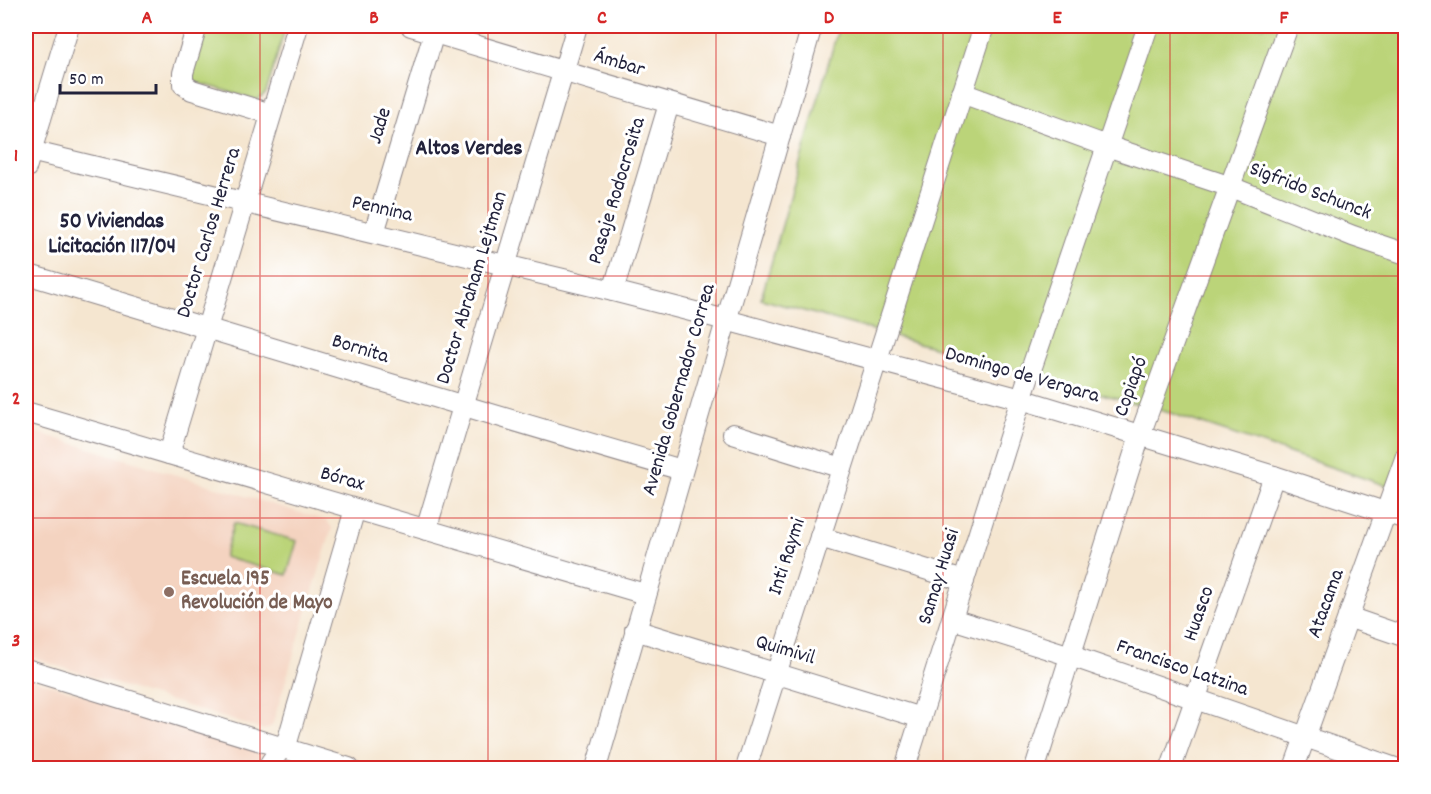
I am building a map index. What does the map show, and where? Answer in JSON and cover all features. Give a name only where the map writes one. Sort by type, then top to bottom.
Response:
[{"type":"street","points":[[27,156],[69,26]]},
{"type":"street","points":[[197,26],[183,73],[183,84],[192,90],[271,114]]},
{"type":"street","name":"Doctor Carlos Herrera","points":[[169,454],[298,26]]},
{"type":"street","name":"Ámbar","points":[[411,26],[780,136]]},
{"type":"street","name":"Doctor Abraham Lejtman","points":[[426,530],[577,26]]},
{"type":"street","name":"Avenida Gobernador Correa","points":[[596,768],[812,26]]},
{"type":"street","name":"Inti Raymi","points":[[746,768],[984,26]]},
{"type":"street","name":"Samay Huasi","points":[[905,768],[1021,399],[1148,26]]},
{"type":"street","name":"Copiapó","points":[[1035,768],[1140,435],[1288,26]]},
{"type":"street","name":"Jade","points":[[374,233],[434,33]]},
{"type":"street","name":"Sigfrido Schunck","points":[[962,93],[1107,146],[1231,187],[1353,236],[1406,254]]},
{"type":"street","name":"Pasaje Rodocrosita","points":[[613,291],[669,104]]},
{"type":"street","name":"Pennina","points":[[27,156],[245,202],[726,320]]},
{"type":"street","name":"Bornita","points":[[26,274],[463,407],[682,470]]},
{"type":"street","name":"Domingo de Vergara","points":[[726,320],[1021,399],[1406,519]]},
{"type":"street","name":"Bórax","points":[[26,412],[645,594]]},
{"type":"street","points":[[733,434],[842,468]]},
{"type":"street","name":"Atacama","points":[[1294,768],[1406,456]]},
{"type":"street","name":"Huasco","points":[[1171,768],[1274,476]]},
{"type":"street","points":[[270,768],[288,739],[355,509]]},
{"type":"street","points":[[820,537],[964,581]]},
{"type":"street","points":[[1348,617],[1406,638]]},
{"type":"street","name":"Francisco Latzina","points":[[952,619],[1071,656],[1395,768]]},
{"type":"street","name":"Quimivil","points":[[635,630],[921,718]]},
{"type":"street","points":[[26,669],[350,768]]},
{"type":"shaded area","name":"Escuela 195 Revolución de Mayo","points":[[26,429],[327,521],[332,528],[272,726],[264,730],[26,656]]},
{"type":"shaded area","points":[[26,677],[324,768],[26,768]]},
{"type":"green space","points":[[206,26],[286,26],[266,93],[257,100],[195,82],[192,73]]},
{"type":"green space","points":[[839,26],[1405,26],[1405,492],[1170,413],[761,299]]},
{"type":"green space","points":[[234,523],[297,541],[287,575],[224,557]]},
{"type":"place","name":"Escuela 195 Revolución de Mayo","points":[[169,592]]},
{"type":"district","name":"Altos Verdes","points":[[469,149]]},
{"type":"district","name":"50 Viviendas Licitación 117/04","points":[[112,234]]}]
